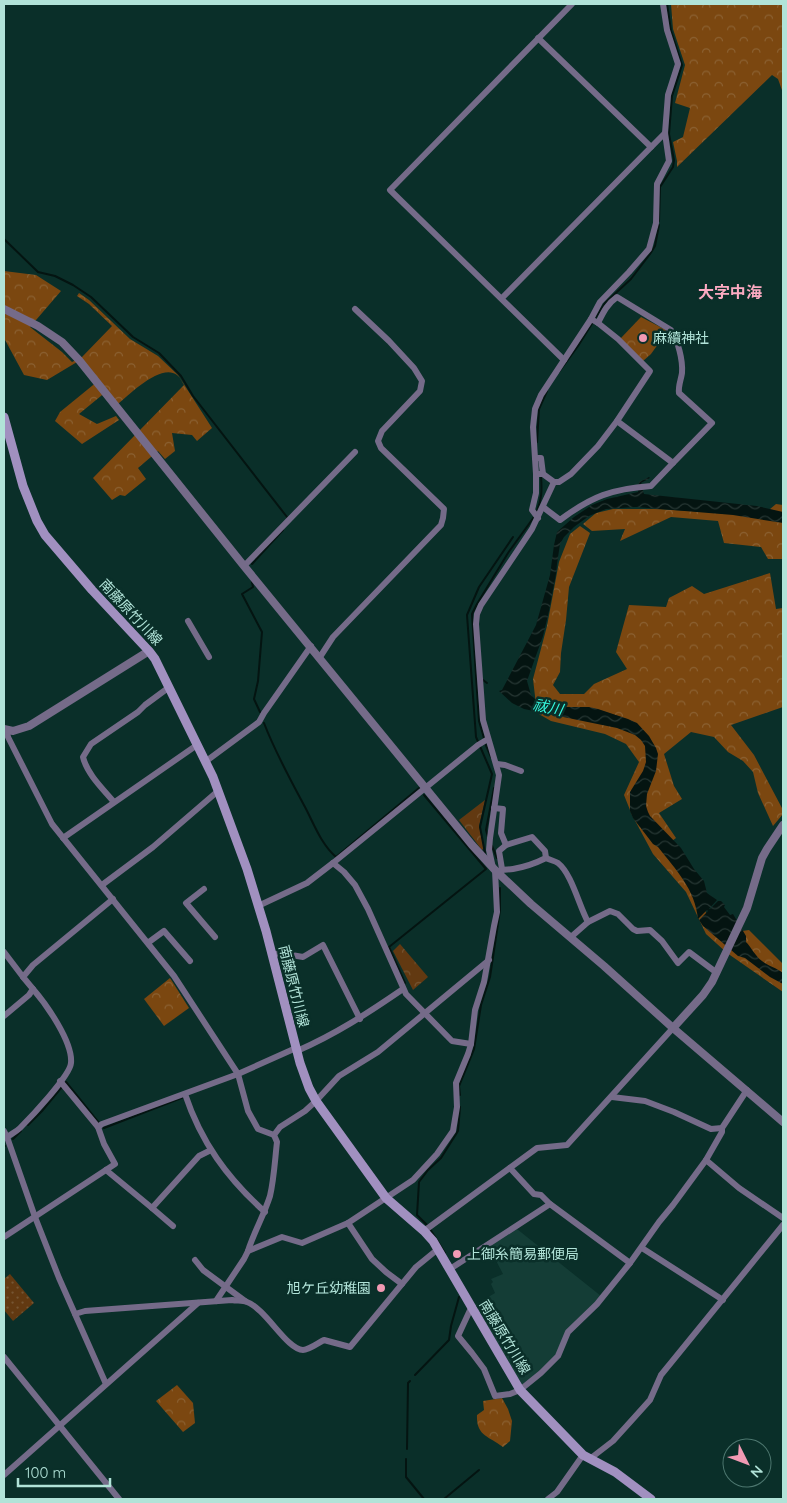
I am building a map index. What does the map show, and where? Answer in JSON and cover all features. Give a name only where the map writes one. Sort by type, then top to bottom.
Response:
[{"type":"main road","name":"南藤原竹川線","points":[[4,417],[23,486],[37,521],[45,535],[155,659],[206,762],[247,869],[272,955],[296,1050],[309,1088],[316,1101],[386,1198],[424,1231],[438,1249],[520,1390],[587,1456],[615,1472],[651,1499]]},
{"type":"street","points":[[564,360],[390,190],[572,4]]},
{"type":"street","points":[[538,518],[532,510],[539,474],[533,427],[535,409],[541,395],[591,319],[600,302],[649,249],[656,223],[657,184],[669,161],[665,134],[668,95],[678,64],[667,30],[663,4]]},
{"type":"street","points":[[538,38],[651,147]]},
{"type":"street","points":[[502,298],[665,134]]},
{"type":"street","points":[[543,507],[560,520],[590,501],[607,493],[651,486],[712,423],[679,393],[678,388],[682,366],[675,335],[668,327],[617,298],[605,309],[598,323]]},
{"type":"street","points":[[320,657],[333,636],[441,525],[444,518],[444,509],[381,448],[378,441],[382,431],[420,391],[422,381],[414,368],[355,308]]},
{"type":"street","points":[[4,309],[38,326],[62,342],[79,360],[472,845],[497,870],[673,1028],[783,1122]]},
{"type":"street","points":[[539,474],[554,482],[559,482],[582,463],[617,421],[650,371],[618,339],[591,319]]},
{"type":"street","points":[[617,421],[673,463]]},
{"type":"street","points":[[244,566],[355,452]]},
{"type":"street","points":[[497,870],[489,847],[499,771],[487,739],[483,720],[476,624],[477,614],[538,518],[554,482]]},
{"type":"street","points":[[188,621],[209,657]]},
{"type":"street","points":[[206,762],[259,722],[311,646]]},
{"type":"street","points":[[149,651],[29,726],[6,734],[52,824],[149,942],[174,976],[238,1074],[248,1111],[258,1129],[274,1135],[277,1142],[270,1194],[265,1212],[244,1259],[216,1302]]},
{"type":"street","points":[[114,802],[92,775],[83,757],[90,744],[130,718],[168,688]]},
{"type":"street","points":[[258,906],[307,883],[487,739]]},
{"type":"street","points":[[63,838],[197,746]]},
{"type":"street","points":[[497,764],[521,771]]},
{"type":"street","points":[[102,885],[153,847],[218,791]]},
{"type":"street","points":[[494,808],[503,809],[501,833],[506,845]]},
{"type":"street","points":[[424,1231],[537,1148],[567,1145],[703,995],[727,953],[742,920],[752,896],[762,858],[783,825]]},
{"type":"street","points":[[248,1251],[282,1237],[302,1243],[348,1223],[413,1180],[437,1154],[453,1131],[457,1107],[456,1083],[471,1044],[475,1010],[489,960],[497,912],[499,852],[506,845],[532,837],[545,851],[546,858]]},
{"type":"street","points":[[497,870],[530,866],[546,858]]},
{"type":"street","points":[[546,858],[558,864],[566,874],[576,892],[580,908],[588,922]]},
{"type":"street","points":[[334,863],[355,885],[368,909],[402,989],[452,1041],[471,1044]]},
{"type":"street","points":[[204,889],[186,903],[215,937]]},
{"type":"street","points":[[23,977],[33,965],[113,899]]},
{"type":"street","points":[[571,937],[588,922],[610,910],[618,914],[633,929],[650,930],[662,941],[678,963],[689,952],[717,972]]},
{"type":"street","points":[[149,942],[164,931],[190,961]]},
{"type":"street","points":[[272,955],[280,953],[303,957],[323,945],[360,1019]]},
{"type":"street","points":[[4,952],[45,1002],[67,1044],[71,1058],[71,1066],[42,1104],[18,1130],[5,1134],[35,1217],[106,1384]]},
{"type":"street","points":[[274,1135],[280,1127],[316,1101],[339,1076],[378,1052],[489,960]]},
{"type":"street","points":[[4,1016],[29,995],[33,989]]},
{"type":"street","points":[[100,1125],[185,1096],[318,1042],[360,1019],[402,989]]},
{"type":"street","points":[[4,1237],[115,1164],[104,1144],[100,1125],[60,1081]]},
{"type":"street","points":[[471,1308],[458,1336],[484,1369],[495,1396],[510,1394],[520,1390],[558,1356],[568,1332],[597,1304],[642,1248],[659,1222],[674,1205],[706,1160],[722,1132],[722,1128],[747,1090]]},
{"type":"street","points":[[185,1096],[196,1125],[211,1150],[230,1177],[265,1212]]},
{"type":"street","points":[[612,1097],[645,1101],[711,1129],[722,1128]]},
{"type":"street","points":[[152,1208],[199,1156],[211,1150]]},
{"type":"street","points":[[706,1160],[732,1183],[783,1218]]},
{"type":"street","points":[[510,1168],[534,1194],[541,1195],[550,1204],[630,1263]]},
{"type":"street","points":[[106,1170],[173,1226]]},
{"type":"street","points":[[450,1269],[550,1204]]},
{"type":"street","points":[[348,1223],[372,1259],[402,1284]]},
{"type":"street","points":[[548,1499],[557,1492],[587,1456],[613,1441],[650,1400],[661,1375],[783,1225]]},
{"type":"street","points":[[642,1248],[723,1300]]},
{"type":"street","points":[[195,1260],[203,1270],[246,1302],[258,1308],[291,1344],[298,1349],[305,1350],[324,1340],[350,1347],[416,1267],[438,1249]]},
{"type":"street","points":[[75,1314],[85,1310],[232,1300],[246,1302]]},
{"type":"street","points":[[4,1475],[198,1303]]},
{"type":"street","points":[[4,1357],[119,1499]]},
{"type":"shaded area","points":[[517,1229],[601,1296],[567,1329],[557,1354],[524,1385],[520,1385],[473,1306],[495,1293],[491,1279],[503,1274],[489,1247]]},
{"type":"green space","points":[[671,4],[783,4],[783,93],[778,79],[772,75],[677,167],[673,142],[683,137],[690,108],[675,103],[685,65],[673,29]]},
{"type":"green space","points":[[4,271],[36,275],[61,291],[30,327],[72,362],[82,357],[112,326],[89,304],[77,296],[79,293],[130,339],[158,356],[180,378],[170,372],[154,376],[118,404],[107,391],[79,414],[97,424],[116,416],[119,420],[82,444],[55,421],[60,412],[98,381],[82,359],[47,380],[24,375],[4,338]]},
{"type":"green space","points":[[641,317],[666,330],[666,333],[651,354],[643,361],[620,339]]},
{"type":"green space","points":[[181,379],[212,428],[197,441],[192,435],[172,433],[175,451],[165,459],[158,451],[138,468],[146,479],[125,496],[120,495],[112,500],[93,478],[184,385]]},
{"type":"green space","points":[[776,504],[783,505],[783,559],[768,559],[761,547],[724,543],[718,521],[671,517],[620,541],[625,529],[592,531],[583,524],[596,513],[613,509],[655,509],[763,515]]},
{"type":"green space","points":[[580,526],[590,533],[569,587],[560,672],[553,685],[560,694],[584,694],[594,684],[627,669],[616,652],[629,605],[666,607],[669,598],[692,586],[704,594],[770,573],[776,609],[783,608],[783,707],[731,725],[754,755],[783,810],[783,814],[773,826],[758,793],[753,772],[743,761],[728,752],[714,737],[691,732],[664,754],[674,786],[682,799],[659,813],[676,838],[661,849],[704,904],[709,927],[722,934],[749,930],[783,964],[783,992],[727,953],[706,934],[686,892],[653,854],[632,815],[624,795],[639,762],[626,744],[605,734],[551,721],[537,713],[533,679],[547,626],[559,562],[570,534]]},
{"type":"green space","points":[[485,800],[479,826],[484,848],[482,850],[459,820]]},
{"type":"green space","points":[[400,944],[428,977],[413,990],[393,951]]},
{"type":"green space","points":[[170,978],[189,1008],[164,1026],[144,999]]},
{"type":"green space","points":[[10,1274],[34,1303],[13,1321],[4,1310],[4,1279]]},
{"type":"green space","points":[[177,1385],[193,1403],[195,1423],[183,1432],[156,1401]]},
{"type":"green space","points":[[502,1398],[512,1421],[510,1441],[503,1447],[484,1435],[477,1422],[477,1415],[484,1410],[483,1401]]},
{"type":"water","name":"祓川","points":[[649,477],[641,483],[644,494],[757,506],[783,512],[783,523],[733,515],[636,507],[606,509],[589,516],[574,527],[560,544],[556,574],[543,636],[527,681],[531,695],[540,704],[598,709],[637,723],[649,736],[658,754],[656,771],[647,794],[646,806],[650,816],[681,848],[704,881],[707,893],[717,900],[709,909],[718,901],[725,905],[724,907],[730,915],[733,914],[746,936],[746,942],[758,957],[764,963],[783,973],[783,984],[770,977],[745,958],[738,956],[703,926],[699,920],[708,911],[698,919],[693,898],[684,880],[633,818],[630,811],[630,792],[643,771],[646,762],[645,746],[641,740],[635,735],[617,728],[524,709],[512,703],[499,691],[502,690],[536,625],[550,575],[557,532],[592,505],[607,499],[638,492],[639,482]]},
{"type":"waterway","points":[[659,221],[660,187],[673,167],[674,160],[669,134],[672,96],[682,65],[671,31],[667,4]]},
{"type":"waterway","points":[[596,317],[605,303],[631,279],[650,254],[655,246],[659,225]]},
{"type":"waterway","points":[[4,239],[38,272],[55,276],[91,297],[133,337],[159,353],[181,376],[193,396],[287,517]]},
{"type":"waterway","points":[[559,372],[593,322]]},
{"type":"waterway","points":[[537,442],[539,409],[547,391]]},
{"type":"waterway","points":[[536,513],[541,495],[541,476]]},
{"type":"waterway","points":[[484,738],[479,721],[472,614],[508,553],[534,517]]},
{"type":"waterway","points":[[252,564],[283,530]]},
{"type":"waterway","points":[[485,853],[480,827],[492,774],[476,737],[467,615],[479,587],[513,537]]},
{"type":"waterway","points":[[252,582],[253,587],[242,594],[262,632],[258,681],[254,699],[260,712]]},
{"type":"waterway","points":[[483,680],[487,683]]},
{"type":"waterway","points":[[264,723],[318,834],[336,857],[419,788]]},
{"type":"waterway","points":[[485,743],[491,757]]},
{"type":"waterway","points":[[488,837],[486,830],[494,788]]},
{"type":"waterway","points":[[405,983],[389,947],[486,869],[424,795]]},
{"type":"waterway","points":[[492,846],[497,858]]},
{"type":"waterway","points":[[460,1095],[459,1086],[474,1049],[481,1005],[490,977],[500,910],[500,888]]},
{"type":"waterway","points":[[28,1125],[66,1082],[99,1123]]},
{"type":"waterway","points":[[102,1126],[104,1128],[184,1097]]},
{"type":"waterway","points":[[427,1225],[417,1215],[419,1182],[441,1158],[458,1131],[460,1107]]},
{"type":"waterway","points":[[13,1139],[21,1131]]},
{"type":"waterway","points":[[430,1229],[445,1253]]},
{"type":"waterway","points":[[415,1375],[449,1340],[459,1297]]},
{"type":"waterway","points":[[407,1449],[408,1383],[410,1381]]},
{"type":"waterway","points":[[406,1459],[406,1477],[424,1499]]},
{"type":"waterway","points":[[444,1499],[479,1470]]},
{"type":"place","name":"麻續神社","points":[[643,338]]},
{"type":"place","name":"上御糸簡易郵便局","points":[[457,1254]]},
{"type":"place","name":"旭ケ丘幼稚園","points":[[381,1288]]},
{"type":"district","name":"大字中海","points":[[730,292]]}]
